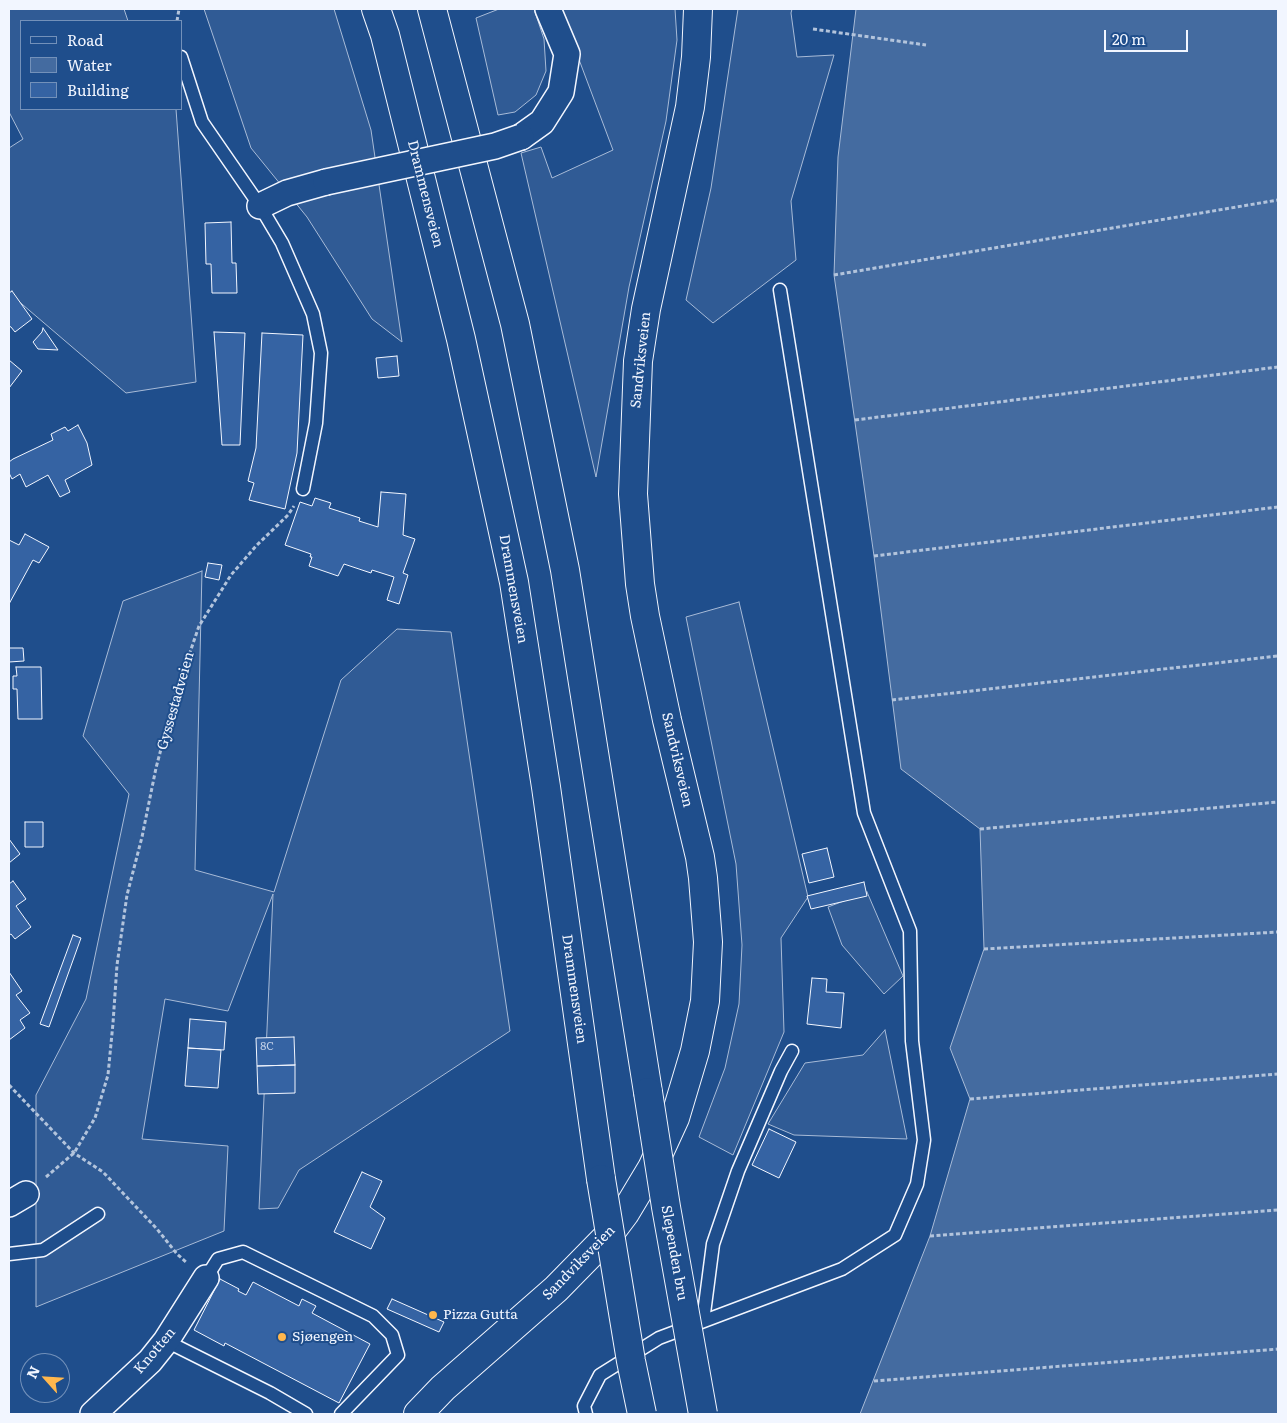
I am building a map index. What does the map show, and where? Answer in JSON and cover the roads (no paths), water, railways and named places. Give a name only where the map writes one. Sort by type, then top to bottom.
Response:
[{"type":"main road","name":"Drammensveien","points":[[376,9],[385,36],[461,339],[514,582],[546,787],[600,1179],[642,1414]]},
{"type":"main road","name":"Slependen bru","points":[[432,9],[515,324],[565,570],[667,1216],[703,1414]]},
{"type":"main road","name":"Sandviksveien","points":[[418,1414],[443,1388],[556,1289],[607,1237],[625,1213],[652,1168],[674,1118],[695,1051],[704,1009],[708,942],[703,878],[645,616],[640,584],[633,494],[638,361],[646,309],[690,107],[696,57],[698,9]]},
{"type":"street","points":[[260,206],[287,193],[326,182],[495,146],[521,137],[542,122],[560,92],[567,54],[548,9]]},
{"type":"street","name":"Knotten","points":[[93,1414],[150,1362],[166,1341],[206,1278]]},
{"type":"lane","points":[[182,60],[202,122],[260,206],[282,243],[313,314],[321,353],[316,423],[303,489]]},
{"type":"lane","points":[[586,1414],[584,1406],[600,1375],[660,1338],[842,1269],[895,1234],[917,1184],[924,1140],[912,1041],[910,931],[864,813],[780,290]]},
{"type":"lane","points":[[703,1321],[713,1244],[738,1171],[792,1051]]},
{"type":"lane","points":[[9,1254],[43,1250],[98,1214]]},
{"type":"lane","points":[[206,1278],[218,1259],[243,1252],[373,1316],[392,1335],[398,1355],[341,1414]]},
{"type":"lane","points":[[166,1341],[270,1393],[306,1414]]},
{"type":"water","points":[[856,9],[1278,9],[1278,1414],[860,1414],[930,1236],[970,1099],[950,1048],[984,949],[980,829],[901,769],[874,556],[834,275],[838,157]]},
{"type":"place","name":"Pizza Gutta","points":[[433,1315]]},
{"type":"place","name":"Sjøengen","points":[[282,1337]]}]
